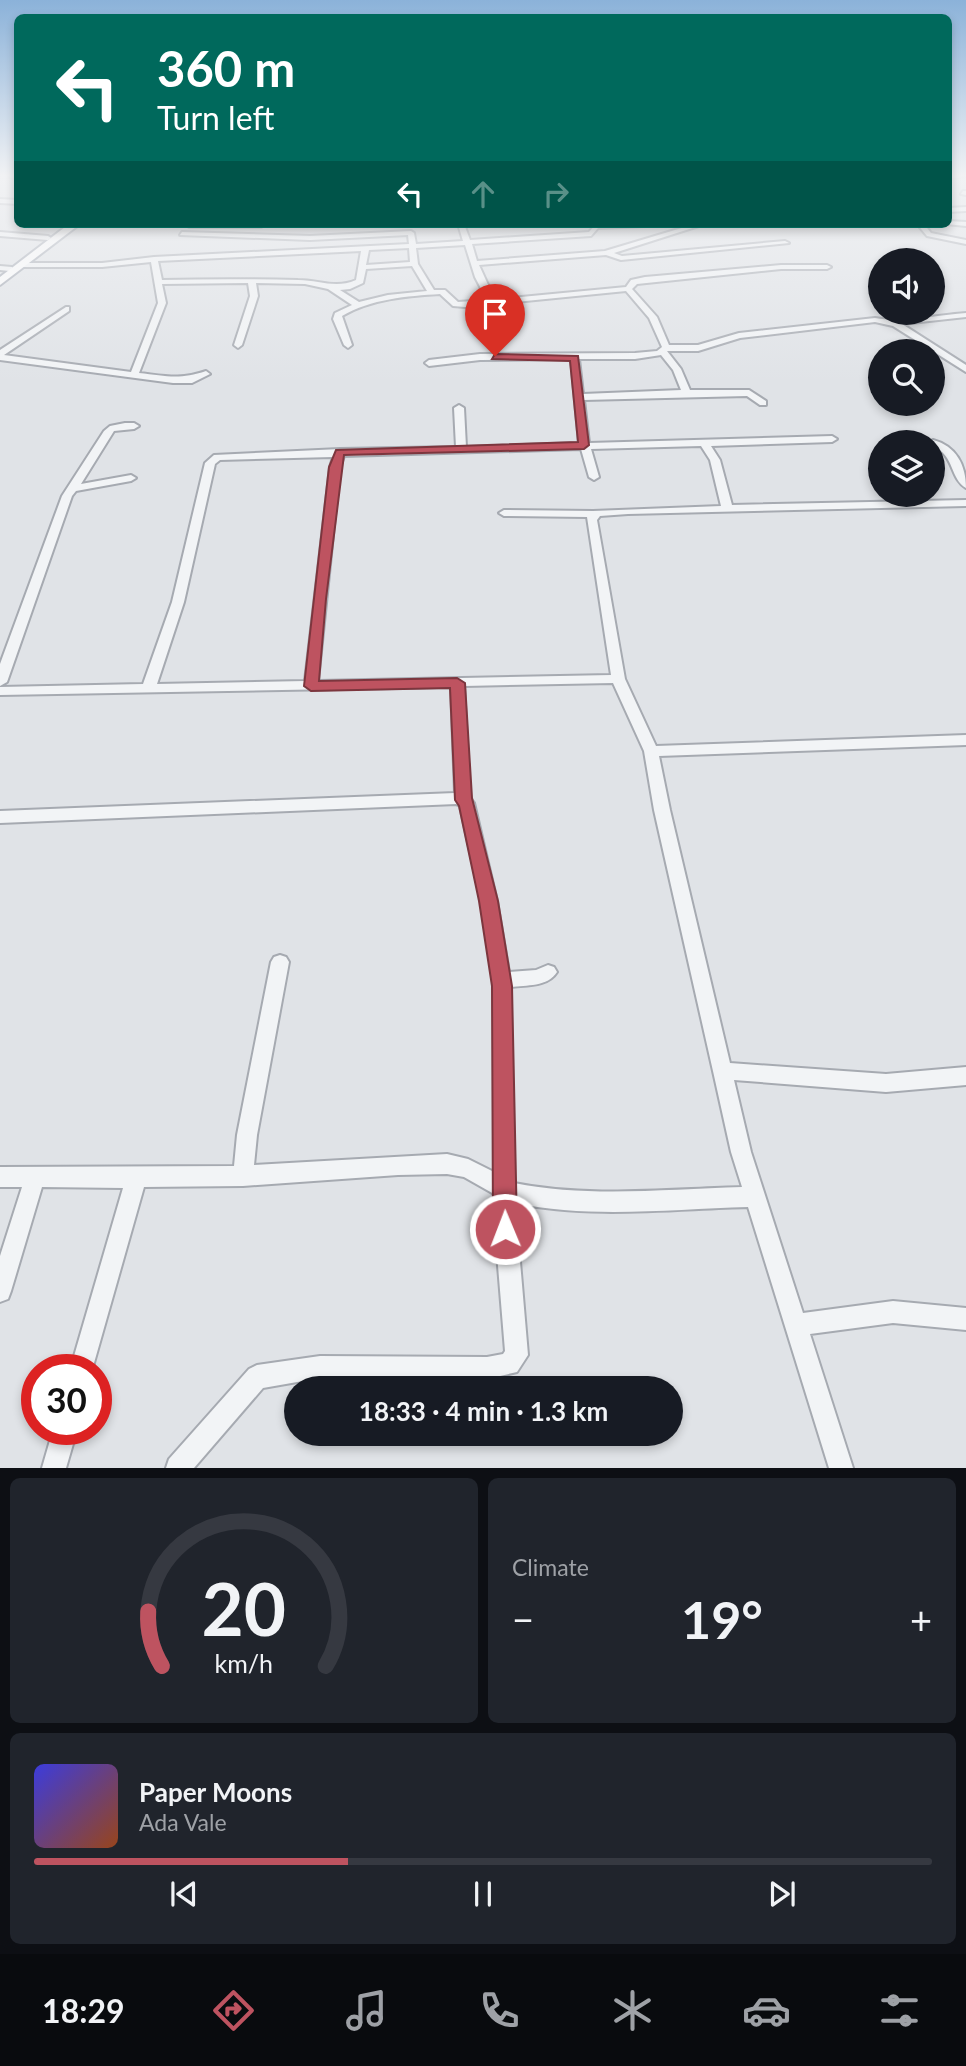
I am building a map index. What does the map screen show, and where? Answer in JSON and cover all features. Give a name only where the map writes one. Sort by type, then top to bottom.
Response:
[{"type":"main road","points":[[3,271],[39,245]]},
{"type":"main road","points":[[0,282],[49,245]]},
{"type":"street","points":[[167,258],[175,245]]},
{"type":"street","points":[[300,254],[306,245]]},
{"type":"street","points":[[23,265],[117,264],[167,258],[300,254],[447,245]]},
{"type":"street","points":[[469,245],[490,302]]},
{"type":"street","points":[[475,263],[606,253],[629,245]]},
{"type":"street","points":[[606,253],[621,258],[769,245]]},
{"type":"street","points":[[412,247],[414,264],[432,293]]},
{"type":"street","points":[[341,290],[359,281],[364,268],[365,250]]},
{"type":"street","points":[[134,375],[144,346],[159,318],[162,303],[155,259]]},
{"type":"street","points":[[364,268],[414,264]]},
{"type":"street","points":[[348,345],[337,317],[358,305],[443,292],[458,304],[502,302],[586,290],[628,289],[634,282],[645,279],[781,267],[827,267]]},
{"type":"street","points":[[238,345],[254,296],[252,281]]},
{"type":"street","points":[[158,282],[305,282],[341,290],[358,305]]},
{"type":"street","points":[[628,289],[653,317],[664,350],[677,369],[687,393]]},
{"type":"street","points":[[0,356],[66,309]]},
{"type":"street","points":[[945,317],[966,315]]},
{"type":"street","points":[[429,363],[480,357],[575,358],[698,348],[738,336],[868,320]]},
{"type":"street","points":[[897,325],[940,354],[958,357],[966,369]]},
{"type":"street","points":[[0,356],[134,375],[191,380],[206,374]]},
{"type":"street","points":[[575,358],[584,445],[594,477]]},
{"type":"street","points":[[579,397],[749,393],[763,403]]},
{"type":"street","points":[[458,408],[461,449]]},
{"type":"street","points":[[0,682],[63,506],[106,433],[114,427],[134,426]]},
{"type":"street","points":[[148,689],[178,602],[210,463],[230,455],[832,439]]},
{"type":"street","points":[[704,442],[715,460],[727,507]]},
{"type":"street","points":[[945,447],[952,454],[966,485]]},
{"type":"street","points":[[311,686],[335,467],[340,452]]},
{"type":"street","points":[[74,488],[131,478]]},
{"type":"street","points":[[505,513],[593,514],[727,507],[966,503]]},
{"type":"street","points":[[593,514],[593,529],[605,587],[618,679],[651,751],[662,810],[753,1197],[841,1468]]},
{"type":"street","points":[[0,691],[618,679]]},
{"type":"street","points":[[457,683],[464,800]]},
{"type":"street","points":[[651,751],[966,740]]},
{"type":"street","points":[[0,817],[459,797],[467,803],[489,901],[502,986],[505,1229],[517,1354],[509,1364],[487,1368],[320,1367],[257,1377],[178,1468]]},
{"type":"street","points":[[243,1176],[247,1135],[281,962]]},
{"type":"street","points":[[502,986],[504,980],[512,977],[538,977],[548,972]]},
{"type":"street","points":[[722,1071],[886,1083],[966,1076]]},
{"type":"street","points":[[0,1177],[243,1176],[450,1164],[469,1168],[520,1195],[599,1199],[753,1197]]},
{"type":"street","points":[[0,1291],[35,1177]]},
{"type":"street","points":[[86,1354],[136,1178]]},
{"type":"street","points":[[796,1325],[893,1312],[966,1319]]},
{"type":"street","points":[[54,1468],[61,1445]]},
{"type":"route","points":[[495,356],[558,355],[575,358],[584,445],[340,452],[335,467],[311,686],[457,683],[464,800],[467,803],[489,901],[502,986],[500,1026],[505,1087],[505,1229]]}]
